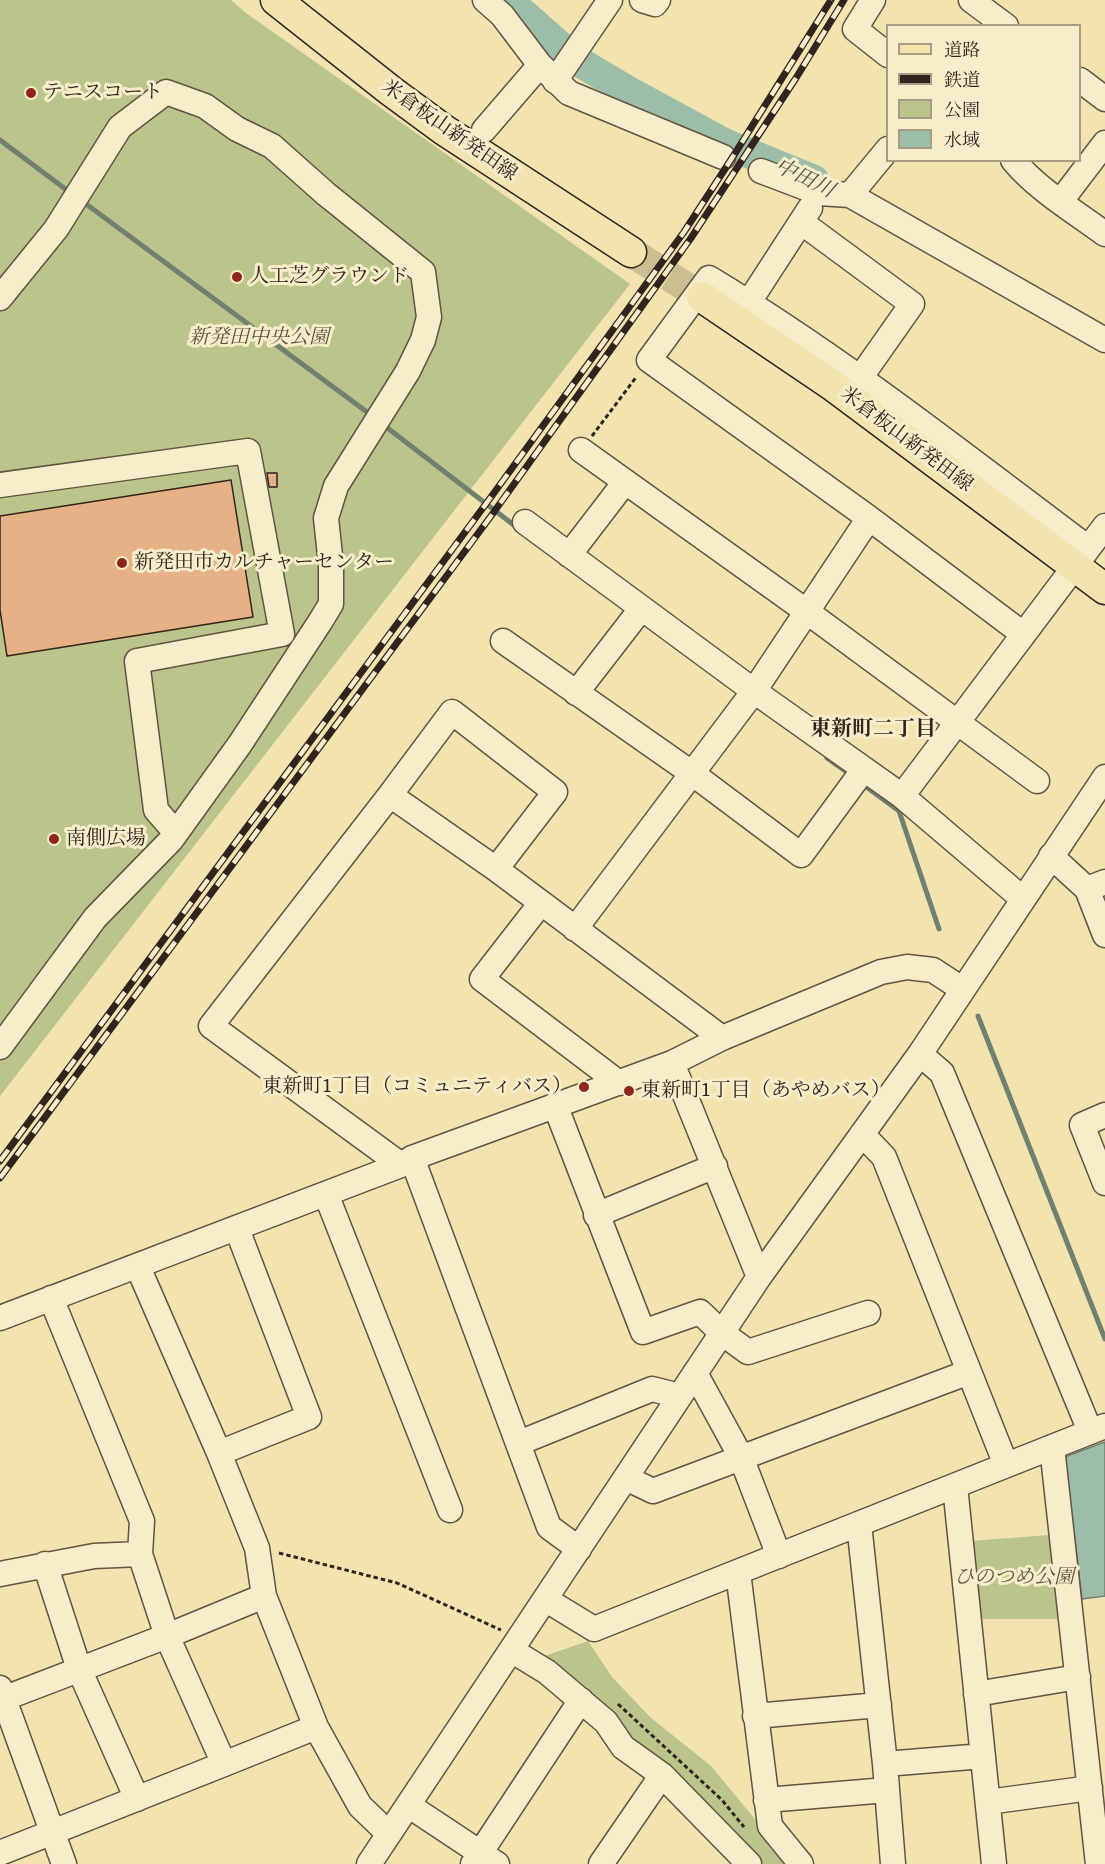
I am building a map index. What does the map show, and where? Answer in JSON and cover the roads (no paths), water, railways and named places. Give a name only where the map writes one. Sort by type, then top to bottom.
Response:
[{"type":"main road","name":"米倉板山新発田線","points":[[276,0],[381,84],[444,130],[631,252]]},
{"type":"main road","name":"米倉板山新発田線","points":[[702,297],[1081,558],[1105,589]]},
{"type":"street","points":[[485,0],[502,15],[547,73],[569,93],[723,157]]},
{"type":"street","points":[[484,130],[547,73],[610,0]]},
{"type":"street","points":[[642,0],[655,4],[658,0]]},
{"type":"street","points":[[873,0],[855,29],[886,53]]},
{"type":"street","points":[[971,0],[1003,24]]},
{"type":"street","points":[[1081,81],[1105,99]]},
{"type":"street","points":[[0,298],[56,229],[120,127],[166,92],[205,106],[237,129],[272,146],[326,194],[423,272],[429,317],[423,340],[408,371],[336,486],[326,518],[331,566],[331,604],[240,744],[176,833],[95,918],[0,1047]]},
{"type":"street","points":[[1060,202],[1105,143]]},
{"type":"street","points":[[850,195],[886,150]]},
{"type":"street","points":[[1015,162],[1022,171],[1060,202],[1105,234]]},
{"type":"street","points":[[760,171],[819,193],[850,195],[1103,334]]},
{"type":"street","points":[[749,302],[819,193]]},
{"type":"street","points":[[801,222],[912,304],[860,378]]},
{"type":"street","points":[[1023,634],[869,518],[649,360],[709,278],[749,302],[860,378],[1081,558]]},
{"type":"street","points":[[581,450],[806,610],[1036,781]]},
{"type":"street","points":[[0,485],[248,451],[282,634],[302,651]]},
{"type":"street","points":[[569,555],[625,482]]},
{"type":"street","points":[[575,929],[754,691],[869,518]]},
{"type":"street","points":[[525,522],[641,609],[902,796],[1023,899]]},
{"type":"street","points":[[902,796],[1105,526]]},
{"type":"street","points":[[576,693],[641,609]]},
{"type":"street","points":[[176,833],[156,810],[137,661],[282,634]]},
{"type":"street","points":[[503,641],[693,774],[801,855],[864,769]]},
{"type":"street","points":[[495,869],[555,792],[452,712],[211,1026],[406,1161],[519,1443],[549,1527],[579,1549]]},
{"type":"street","points":[[369,1864],[759,1277],[920,1054],[1105,777]]},
{"type":"street","points":[[390,795],[495,869],[722,1038]]},
{"type":"street","points":[[1051,856],[1096,885],[1105,935]]},
{"type":"street","points":[[541,903],[482,980],[619,1083]]},
{"type":"street","points":[[0,1318],[237,1229],[406,1161],[672,1063],[722,1038],[880,972],[907,967],[933,970],[962,989]]},
{"type":"street","points":[[545,1599],[594,1629],[1098,1428],[942,1073],[920,1054]]},
{"type":"street","points":[[672,1063],[759,1277]]},
{"type":"street","points":[[555,1105],[643,1332],[700,1312],[722,1333],[748,1352],[868,1313]]},
{"type":"street","points":[[1105,1115],[1082,1125],[1105,1184]]},
{"type":"street","points":[[862,1134],[884,1157],[1006,1465]]},
{"type":"street","points":[[596,1215],[714,1167]]},
{"type":"street","points":[[326,1194],[450,1510]]},
{"type":"street","points":[[219,1453],[309,1417],[237,1229]]},
{"type":"street","points":[[138,1267],[219,1453],[257,1548],[264,1596],[316,1727],[360,1806],[389,1834]]},
{"type":"street","points":[[51,1298],[142,1521],[140,1554],[167,1636],[224,1764]]},
{"type":"street","points":[[626,1478],[653,1491],[969,1372]]},
{"type":"street","points":[[695,1373],[741,1457],[779,1556]]},
{"type":"street","points":[[519,1443],[652,1389],[680,1396]]},
{"type":"street","points":[[1052,1447],[1090,1788],[1099,1819],[1098,1864]]},
{"type":"street","points":[[955,1486],[994,1864]]},
{"type":"street","points":[[859,1524],[885,1764],[893,1864]]},
{"type":"street","points":[[0,1574],[94,1556],[140,1554]]},
{"type":"street","points":[[45,1564],[79,1669],[137,1799]]},
{"type":"street","points":[[738,1572],[770,1826],[801,1864]]},
{"type":"street","points":[[64,1864],[1,1695],[167,1636],[264,1596]]},
{"type":"street","points":[[511,1650],[547,1672],[606,1722],[623,1747],[662,1775],[739,1860]]},
{"type":"street","points":[[976,1694],[1078,1677]]},
{"type":"street","points":[[408,1805],[483,1860],[581,1700]]},
{"type":"street","points":[[755,1716],[879,1705]]},
{"type":"street","points":[[0,1853],[316,1727]]},
{"type":"street","points":[[885,1764],[983,1756]]},
{"type":"street","points":[[601,1864],[662,1775]]},
{"type":"street","points":[[988,1802],[1090,1788]]},
{"type":"street","points":[[766,1800],[887,1791]]},
{"type":"water","points":[[1105,1442],[1105,1596],[1082,1599],[1065,1457]]},
{"type":"waterway","name":"中田川","points":[[508,0],[576,60],[630,92],[726,144],[814,180]]},
{"type":"waterway","points":[[0,140],[72,194]]},
{"type":"waterway","points":[[82,201],[371,415]]},
{"type":"waterway","points":[[381,423],[519,529]]},
{"type":"waterway","points":[[827,758],[851,775]]},
{"type":"waterway","points":[[861,783],[899,811],[939,929]]},
{"type":"waterway","points":[[978,1016],[1105,1339]]},
{"type":"tunnel","points":[[631,252],[702,297]]},
{"type":"railway","points":[[0,1161],[684,232],[831,0]]},
{"type":"railway","points":[[0,1178],[491,516],[691,238],[796,78],[844,0]]},
{"type":"place","name":"テニスコート","points":[[31,93]]},
{"type":"place","name":"人工芝グラウンド","points":[[237,277]]},
{"type":"place","name":"新発田市カルチャーセンター","points":[[122,563]]},
{"type":"place","name":"南側広場","points":[[54,839]]},
{"type":"place","name":"東新町1丁目（コミュニティバス）","points":[[584,1087]]},
{"type":"place","name":"東新町1丁目（あやめバス）","points":[[629,1091]]},
{"type":"district","name":"東新町二丁目","points":[[873,730]]},
{"type":"park label","name":"新発田中央公園","points":[[259,338]]},
{"type":"park label","name":"ひのつめ公園","points":[[1014,1578]]}]
